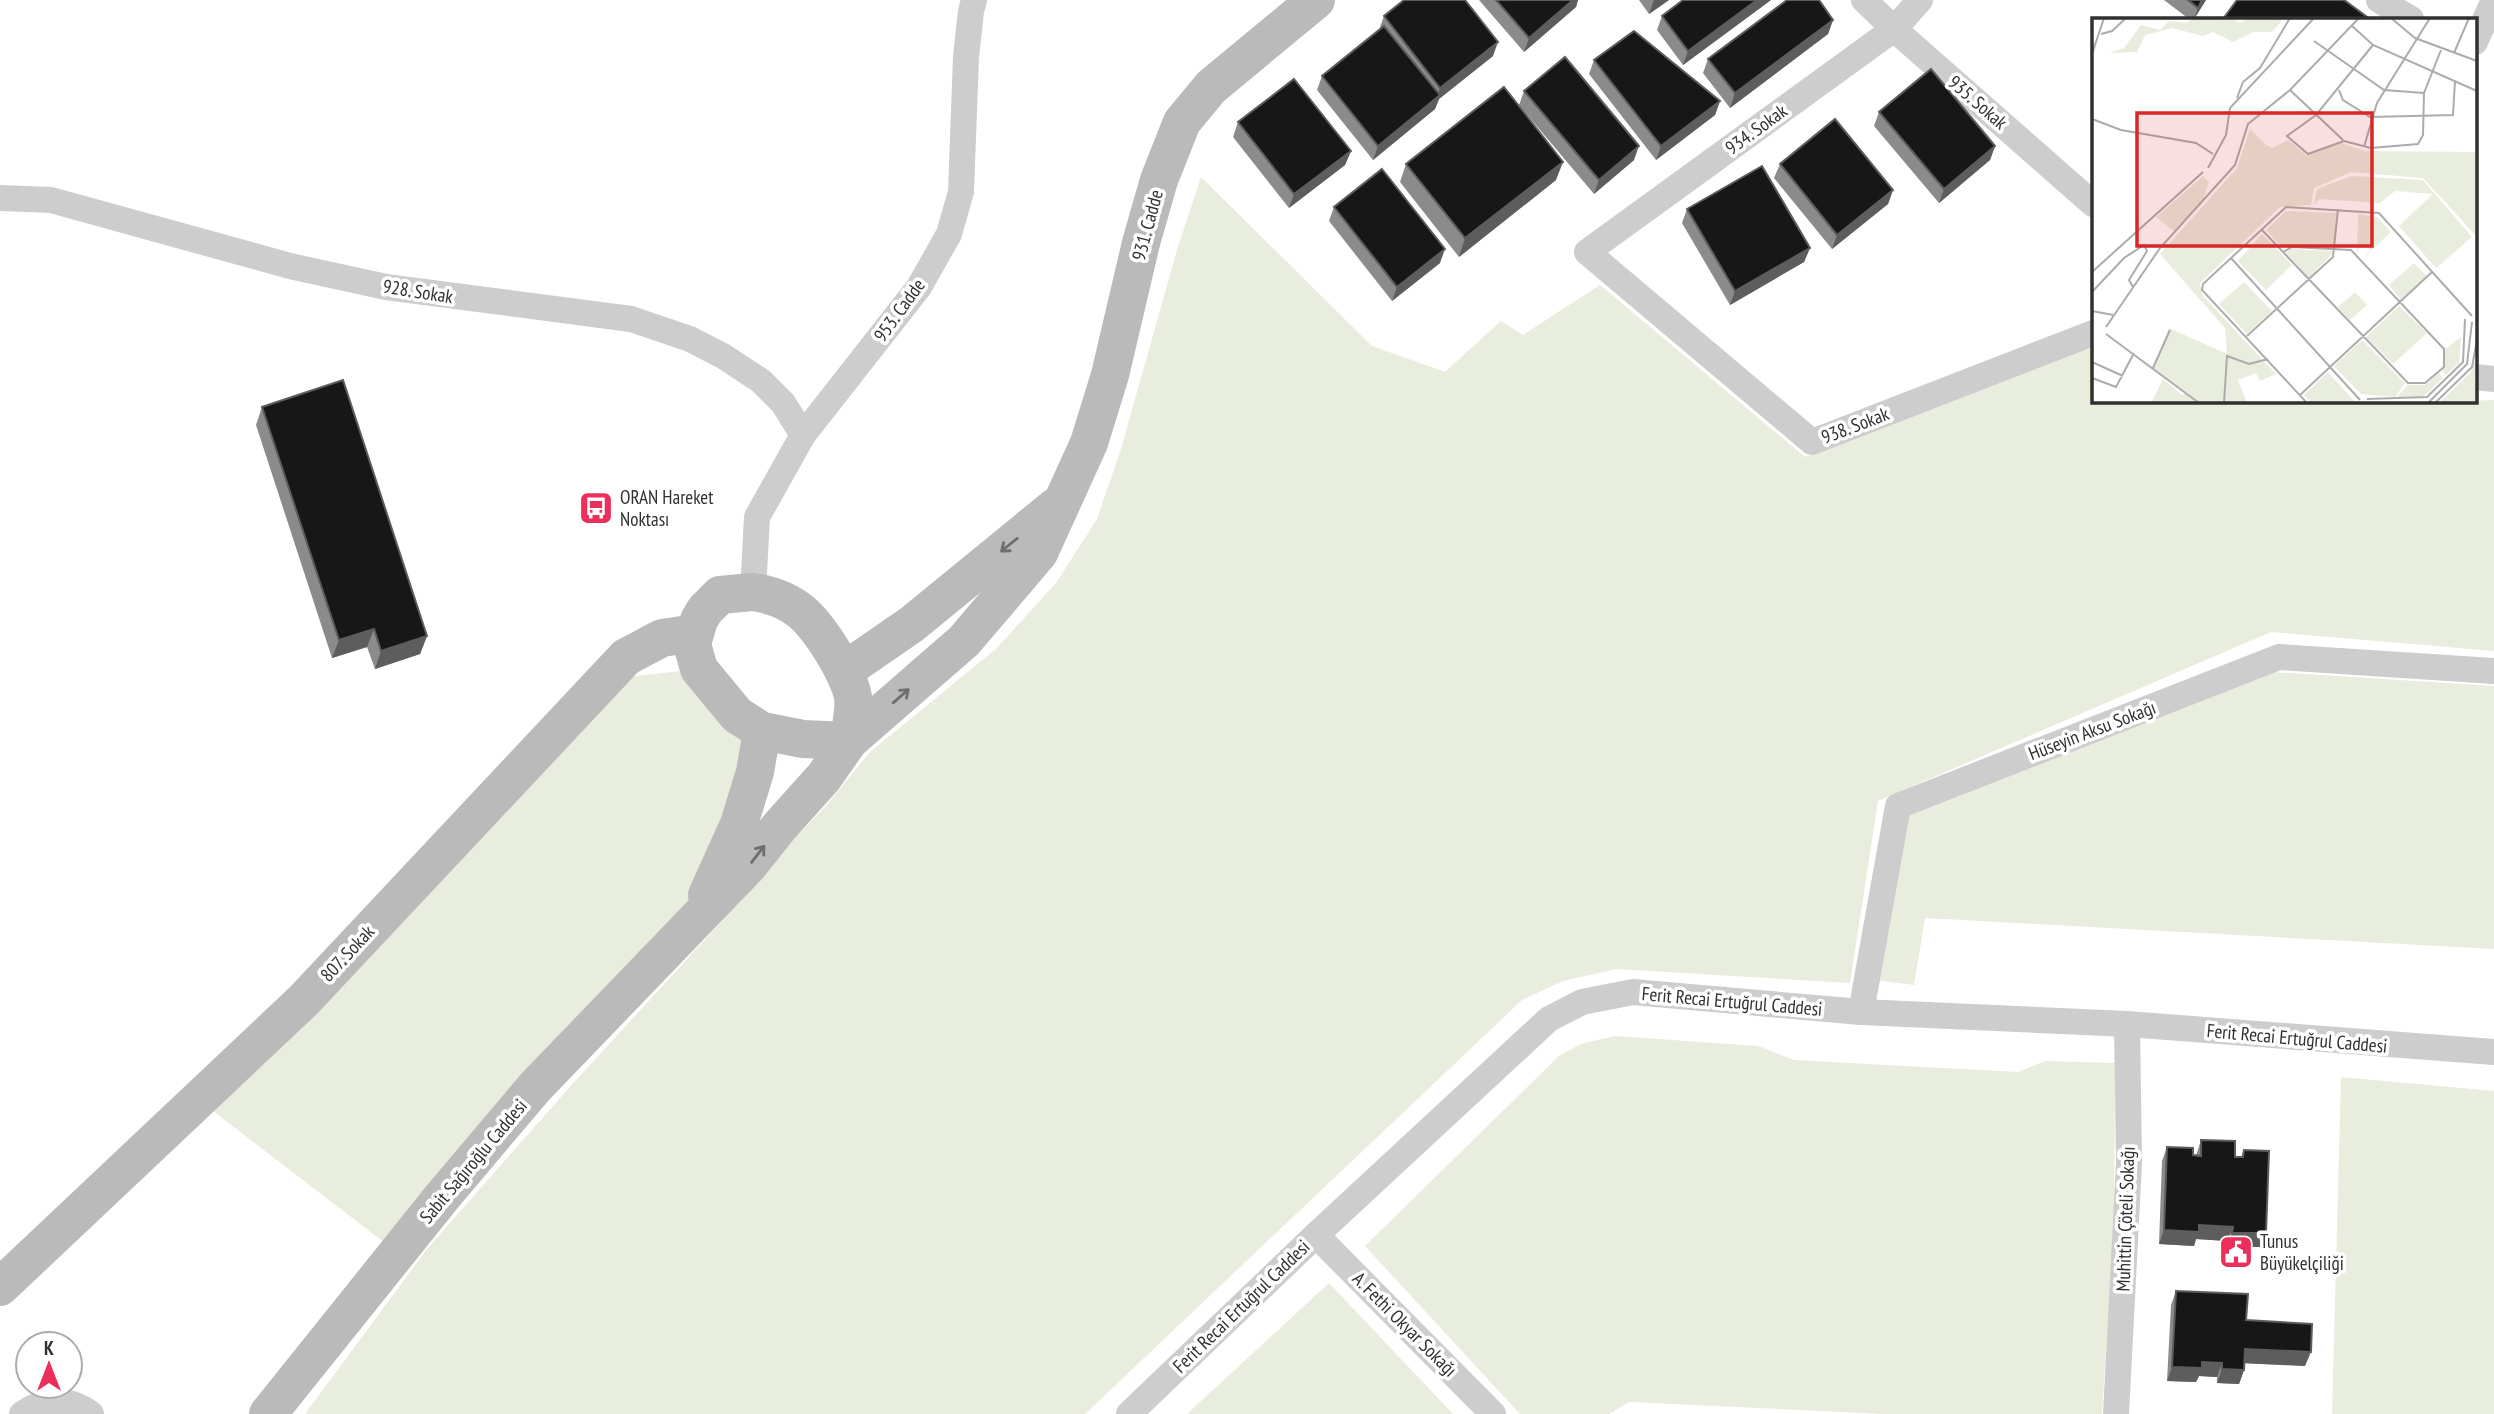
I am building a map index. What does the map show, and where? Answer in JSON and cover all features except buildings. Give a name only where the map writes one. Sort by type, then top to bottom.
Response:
[{"type":"main road","name":"931. Cadde","points":[[849,741],[964,641],[1039,553],[1089,443],[1110,375],[1141,243],[1159,180],[1182,122],[1211,87],[1316,0]]},
{"type":"main road","name":"931. Cadde","points":[[845,671],[912,624],[1062,501]]},
{"type":"main road","points":[[753,592],[790,603],[814,622],[845,671],[853,698],[849,741],[803,739],[762,731],[737,715],[699,669],[692,644],[705,610],[720,595],[753,592]]},
{"type":"main road","name":"807. Sokak","points":[[0,1287],[304,1000],[626,657],[663,638],[695,633]]},
{"type":"main road","name":"Sabit Sağıroğlu Caddesi","points":[[695,922],[739,824],[755,772],[762,731]]},
{"type":"main road","name":"Sabit Sağıroğlu Caddesi","points":[[268,1414],[442,1197],[535,1087],[750,865],[780,826],[824,777],[849,741]]},
{"type":"street","name":"953. Cadde","points":[[753,592],[757,517],[803,435],[919,287],[949,233],[961,192],[966,57],[974,0]]},
{"type":"street","name":"935. Sokak","points":[[1864,0],[2092,203]]},
{"type":"street","name":"934. Sokak","points":[[1587,252],[1894,29],[1920,0]]},
{"type":"street","points":[[2379,0],[2408,18]]},
{"type":"street","points":[[2476,41],[2494,0]]},
{"type":"street","points":[[2476,43],[2494,45]]},
{"type":"street","name":"928. Sokak","points":[[0,198],[51,200],[290,266],[386,287],[631,319],[690,339],[723,356],[761,381],[783,403],[803,435]]},
{"type":"street","name":"938. Sokak","points":[[1587,252],[1812,442],[2092,332]]},
{"type":"street","points":[[2476,377],[2494,379]]},
{"type":"street","name":"Hüseyin Aksu Sokağı","points":[[1861,1012],[1898,806],[2279,657],[2494,671]]},
{"type":"street","name":"Ferit Recai Ertuğrul Caddesi","points":[[1129,1414],[1316,1235],[1549,1020],[1582,1002],[1633,992],[1861,1012],[2127,1024],[2494,1052]]},
{"type":"street","name":"Muhittin Çöteli Sokağı","points":[[2116,1414],[2129,1163],[2127,1024]]},
{"type":"street","name":"A. Fethi Okyar Sokağı","points":[[1316,1235],[1493,1414]]},
{"type":"street","points":[[22,1414],[42,1402],[62,1401],[81,1406],[91,1414]]},
{"type":"green space","points":[[1201,177],[1372,346],[1445,372],[1501,321],[1523,335],[1600,285],[1805,457],[2026,367],[2092,346],[2092,402],[2420,403],[2494,400],[2494,651],[2271,632],[1878,801],[1850,983],[1616,969],[1563,981],[1522,1000],[1085,1414],[305,1414],[427,1249],[777,856],[825,807],[870,752],[997,648],[1056,583],[1097,519],[1121,449],[1177,250]]},
{"type":"green space","points":[[699,669],[762,731],[695,922],[398,1253],[200,1101],[616,684],[636,676]]},
{"type":"green space","points":[[2273,672],[2494,686],[2494,949],[1925,918],[1914,985],[1875,980],[1909,814]]},
{"type":"green space","points":[[1615,1036],[1758,1046],[1794,1060],[2018,1072],[2045,1061],[2115,1063],[2114,1222],[2102,1414],[1884,1414],[1629,1402],[1609,1414],[1520,1414],[1365,1246],[1559,1056],[1581,1044]]},
{"type":"green space","points":[[2341,1077],[2494,1091],[2494,1414],[2332,1414]]},
{"type":"green space","points":[[1329,1283],[1453,1414],[1187,1414]]},
{"type":"place","name":"ORAN Hareket Noktası","points":[[596,508]]},
{"type":"place","name":"Tunus Büyükelçiliği","points":[[2236,1252]]}]
